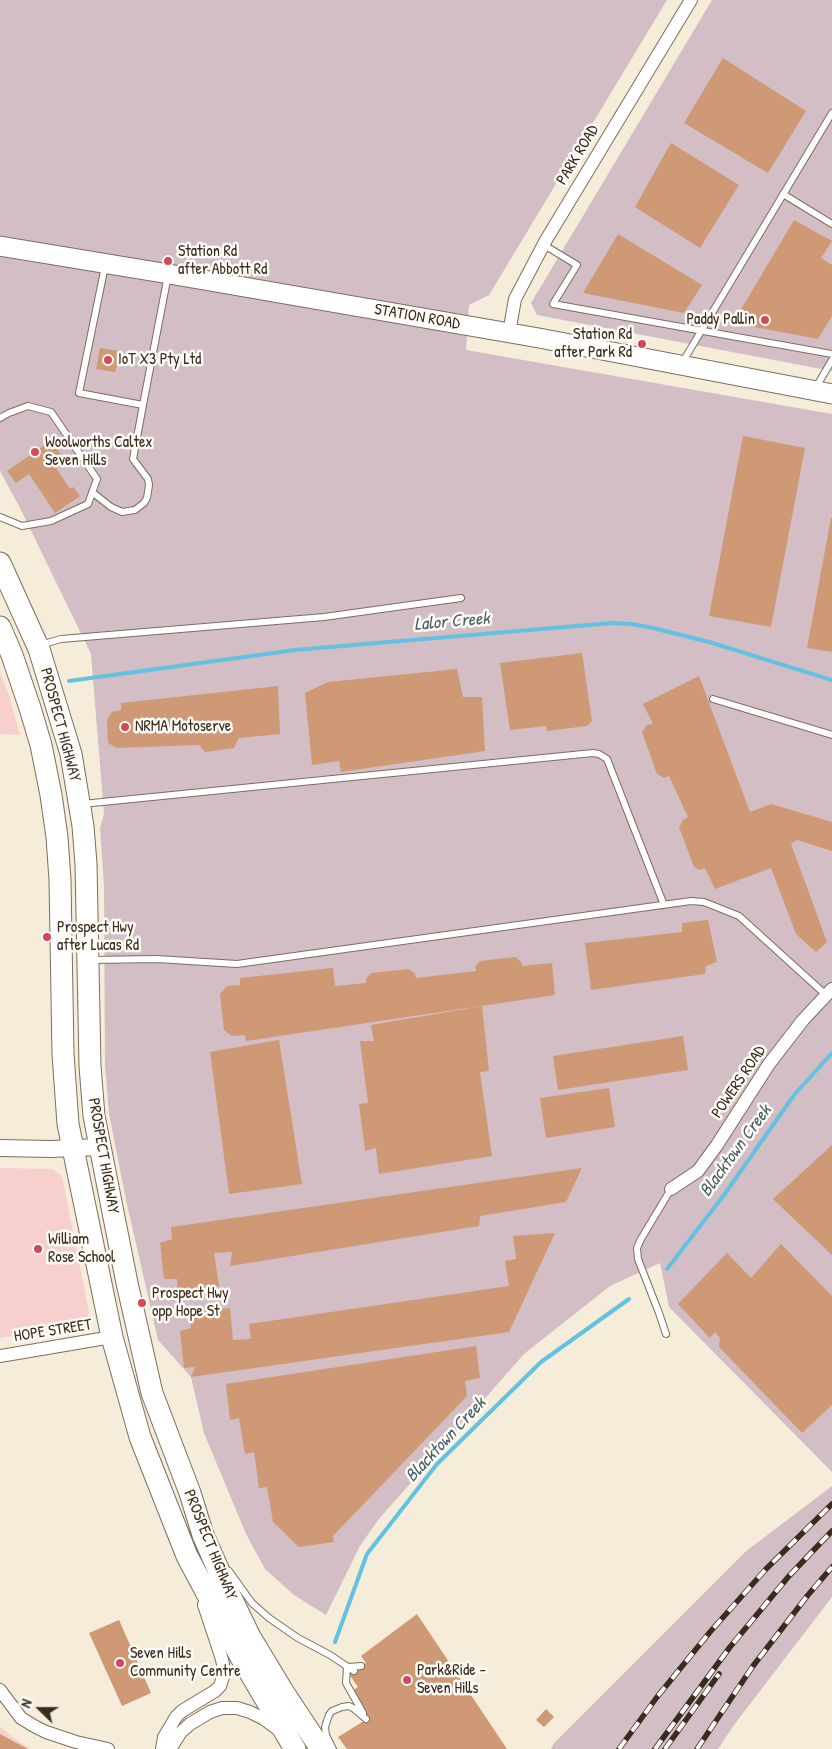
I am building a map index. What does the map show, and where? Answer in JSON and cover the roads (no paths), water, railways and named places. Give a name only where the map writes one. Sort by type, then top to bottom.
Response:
[{"type":"main road","name":"STATION ROAD","points":[[0,246],[509,333],[823,392]]},
{"type":"main road","name":"PROSPECT HIGHWAY","points":[[0,563],[38,646],[71,754],[80,805],[86,864],[90,1066],[94,1116],[152,1393],[190,1493],[203,1535],[224,1585],[250,1637],[321,1749]]},
{"type":"main road","name":"PROSPECT HIGHWAY","points":[[0,628],[12,655],[41,745],[54,820],[60,880],[62,1054],[68,1124],[112,1337],[140,1437],[187,1556],[238,1653],[291,1743]]},
{"type":"street","name":"PARK ROAD","points":[[509,333],[515,299],[544,245],[691,0]]},
{"type":"street","name":"POWERS ROAD","points":[[671,1189],[698,1171],[769,1064],[803,1020],[829,992]]},
{"type":"street","points":[[0,1148],[99,1147]]},
{"type":"street","name":"HOPE STREET","points":[[0,1356],[112,1337]]},
{"type":"street","points":[[162,1749],[164,1737],[171,1724],[182,1711],[215,1691],[221,1682],[224,1671],[221,1656],[187,1556]]},
{"type":"street","points":[[0,1690],[21,1718],[34,1726],[76,1742],[108,1749]]},
{"type":"street","points":[[170,1749],[181,1732],[190,1724],[205,1714],[222,1708],[237,1708],[264,1719],[291,1743]]},
{"type":"lane","points":[[680,366],[832,113]]},
{"type":"lane","points":[[783,194],[832,224]]},
{"type":"lane","points":[[544,245],[577,265],[553,304],[832,354]]},
{"type":"lane","points":[[106,264],[79,392],[143,405]]},
{"type":"lane","points":[[92,492],[111,507],[122,512],[135,510],[147,498],[148,479],[133,459],[169,274]]},
{"type":"lane","points":[[823,392],[832,360]]},
{"type":"lane","points":[[0,418],[28,406],[51,412],[97,479],[88,504],[51,521],[22,526],[0,517]]},
{"type":"lane","points":[[38,646],[61,639],[324,617],[461,598]]},
{"type":"lane","points":[[713,699],[832,735]]},
{"type":"lane","points":[[80,805],[593,753],[599,754],[607,759],[664,905]]},
{"type":"lane","points":[[88,960],[157,959],[237,964],[691,901],[704,902],[739,916],[829,992]]},
{"type":"lane","points":[[666,1334],[638,1259],[638,1248],[641,1239],[671,1189]]},
{"type":"lane","points":[[203,1535],[220,1556]]},
{"type":"lane","points":[[225,1563],[248,1597],[269,1618],[298,1638],[330,1655],[354,1671]]},
{"type":"lane","points":[[347,1667],[361,1666]]},
{"type":"lane","points":[[333,1749],[326,1735],[325,1727],[332,1711],[349,1706],[366,1719],[346,1683],[347,1667]]},
{"type":"waterway","name":"Lalor Creek","points":[[69,681],[295,650],[612,623],[653,628],[709,642],[832,680]]},
{"type":"waterway","name":"Blacktown Creek","points":[[667,1269],[724,1195],[794,1095],[832,1053]]},
{"type":"waterway","name":"Blacktown Creek","points":[[335,1642],[367,1554],[437,1464],[541,1362],[629,1299]]},
{"type":"railway","points":[[619,1749],[657,1697],[710,1632],[766,1569],[832,1504]]},
{"type":"railway","points":[[655,1749],[730,1647],[789,1576],[832,1531]]},
{"type":"railway","points":[[697,1749],[753,1666],[832,1567]]},
{"type":"railway","points":[[665,1749],[719,1674]]},
{"type":"place","name":"Station Rd after Abbott Rd","points":[[168,261]]},
{"type":"place","name":"Paddy Pallin","points":[[765,320]]},
{"type":"place","name":"Station Rd after Park Rd","points":[[642,344]]},
{"type":"place","name":"IoT X3 Pty Ltd","points":[[108,360]]},
{"type":"place","name":"Woolworths Caltex Seven Hills","points":[[35,452]]},
{"type":"place","name":"NRMA Motoserve","points":[[125,727]]},
{"type":"place","name":"Prospect Hwy after Lucas Rd","points":[[47,937]]},
{"type":"place","name":"William Rose School","points":[[38,1249]]},
{"type":"place","name":"Prospect Hwy opp Hope St","points":[[142,1303]]},
{"type":"place","name":"Seven Hills Community Centre","points":[[120,1663]]},
{"type":"place","name":"Park&Ride - Seven Hills","points":[[407,1680]]}]
